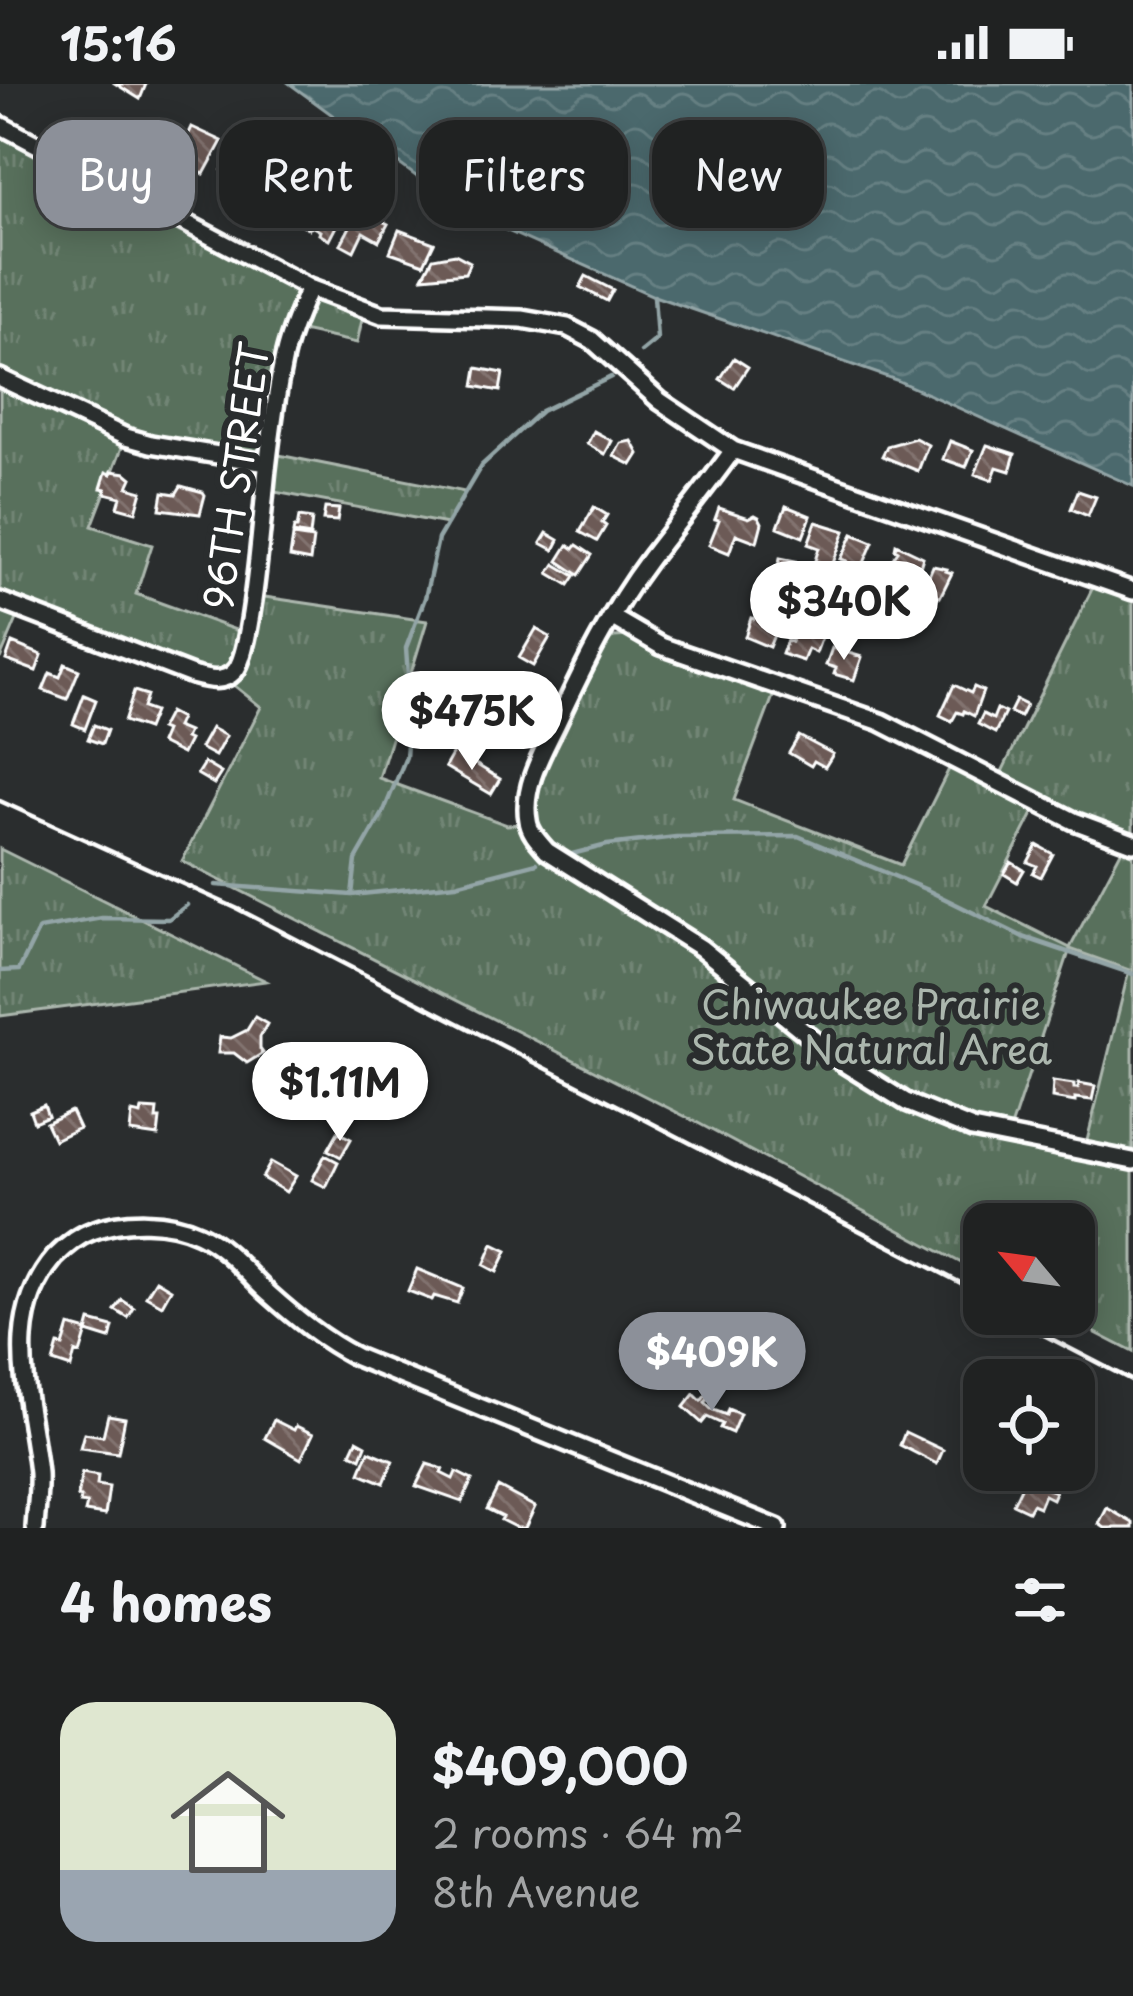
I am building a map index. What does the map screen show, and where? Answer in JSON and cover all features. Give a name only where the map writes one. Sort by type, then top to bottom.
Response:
[{"type":"street","points":[[0,124],[309,288],[382,315],[522,319],[567,327],[592,340],[660,401],[733,450],[1133,591]]},
{"type":"street","name":"96TH STREET","points":[[0,601],[204,679],[233,674],[250,620],[283,362],[309,288]]},
{"type":"street","points":[[0,378],[126,437],[267,464]]},
{"type":"street","points":[[733,450],[647,563],[580,673],[541,758],[530,790],[527,823],[548,851],[701,948],[840,1061],[906,1102],[972,1129],[1133,1161]]},
{"type":"street","points":[[613,618],[661,646],[880,722],[1074,821],[1133,844]]},
{"type":"street","points":[[35,1528],[38,1477],[22,1387],[19,1328],[26,1300],[42,1270],[82,1234],[106,1226],[170,1224],[231,1253],[320,1338],[356,1358],[777,1528]]},
{"type":"green space","points":[[0,132],[36,150],[36,228],[190,228],[363,315],[357,343],[293,329],[274,454],[465,492],[447,524],[264,490],[260,462],[141,441],[0,370]]},
{"type":"green space","name":"Chiwaukee Prairie State Natural Area","points":[[0,382],[126,437],[92,526],[152,545],[136,594],[252,636],[258,596],[427,621],[379,778],[507,825],[535,823],[537,785],[600,650],[614,637],[631,636],[775,691],[734,800],[901,865],[951,765],[995,786],[1095,583],[1133,599],[1133,1352],[1095,1332],[1095,1203],[963,1203],[963,1264],[698,1123],[182,861],[261,707],[220,674],[194,669],[23,605],[0,659]],"holes":[[[1041,798],[1128,838],[1070,948],[986,906]],[[1070,949],[1129,970],[1083,1157],[1006,1143]]]},
{"type":"green space","points":[[0,849],[266,981],[0,1016]]},
{"type":"water","points":[[290,84],[1133,84],[1133,486],[896,380],[654,296],[501,228],[628,228],[628,120],[419,120],[419,178],[395,161],[395,120],[339,120]]},
{"type":"building","points":[[116,84],[146,84],[140,99]]},
{"type":"building","points":[[195,128],[219,140],[204,174],[195,170]]},
{"type":"building","points":[[315,228],[335,228],[329,240]]},
{"type":"building","points":[[349,228],[386,228],[379,241],[363,232],[354,251],[341,244]]},
{"type":"building","points":[[399,230],[434,243],[424,264],[390,252]]},
{"type":"building","points":[[455,254],[470,262],[465,273],[423,277],[433,258]]},
{"type":"building","points":[[586,276],[613,290],[607,301],[580,287]]},
{"type":"building","points":[[734,358],[748,367],[734,388],[720,379]]},
{"type":"building","points":[[477,368],[503,373],[500,391],[474,386]]},
{"type":"building","points":[[594,431],[612,441],[605,454],[587,444]]},
{"type":"building","points":[[915,438],[928,445],[918,471],[882,456],[887,446]]},
{"type":"building","points":[[632,441],[639,454],[632,465],[614,456],[621,443]]},
{"type":"building","points":[[950,441],[973,450],[966,467],[943,459]]},
{"type":"building","points":[[987,445],[1015,454],[1010,471],[997,467],[992,480],[975,474]]},
{"type":"building","points":[[106,472],[126,473],[132,478],[128,487],[142,491],[136,512],[118,507],[121,497],[101,488]]},
{"type":"building","points":[[181,486],[203,492],[200,514],[160,509],[163,492],[176,494]]},
{"type":"building","points":[[1078,491],[1096,497],[1088,516],[1071,509]]},
{"type":"building","points":[[786,506],[811,516],[803,537],[778,527]]},
{"type":"building","points":[[594,507],[607,515],[597,541],[580,532]]},
{"type":"building","points":[[325,508],[339,509],[337,521],[323,520]]},
{"type":"building","points":[[719,508],[759,517],[757,542],[736,534],[729,553],[709,545]]},
{"type":"building","points":[[299,517],[312,519],[310,536],[293,533]]},
{"type":"building","points":[[816,522],[845,531],[829,574],[813,567],[819,548],[808,544]]},
{"type":"building","points":[[547,533],[559,540],[554,550],[541,543]]},
{"type":"building","points":[[853,534],[873,542],[854,586],[840,580],[847,561],[841,559]]},
{"type":"building","points":[[293,536],[313,539],[310,561],[290,557]]},
{"type":"building","points":[[896,544],[923,557],[917,577],[887,567],[898,551]]},
{"type":"building","points":[[568,545],[592,555],[579,575],[558,561]]},
{"type":"building","points":[[780,558],[795,561],[791,578],[776,575]]},
{"type":"building","points":[[555,564],[575,576],[569,585],[549,573]]},
{"type":"building","points":[[933,566],[952,573],[940,597],[923,590]]},
{"type":"building","points":[[756,613],[763,616],[761,622],[777,628],[769,647],[745,637]]},
{"type":"building","points":[[796,627],[822,637],[816,653],[808,649],[803,661],[782,654]]},
{"type":"building","points":[[536,629],[550,637],[533,666],[519,658]]},
{"type":"building","points":[[12,643],[42,655],[36,671],[6,660]]},
{"type":"building","points":[[832,648],[862,657],[854,680],[834,674],[836,668],[826,665]]},
{"type":"building","points":[[65,664],[79,670],[67,699],[43,690],[50,673],[60,677]]},
{"type":"building","points":[[954,685],[971,693],[974,687],[983,691],[974,716],[957,712],[952,721],[940,715]]},
{"type":"building","points":[[134,691],[147,695],[143,708],[154,712],[147,729],[124,721]]},
{"type":"building","points":[[84,695],[96,700],[85,729],[73,724]]},
{"type":"building","points":[[1016,700],[1026,705],[1020,717],[1010,712]]},
{"type":"building","points":[[997,709],[1005,713],[995,733],[978,724],[983,714],[993,719]]},
{"type":"building","points":[[169,712],[180,718],[176,727],[188,732],[182,754],[160,743],[165,731],[160,729]]},
{"type":"building","points":[[475,712],[493,723],[497,714],[515,725],[502,748],[466,727]]},
{"type":"building","points":[[94,725],[107,730],[102,744],[88,739]]},
{"type":"building","points":[[211,728],[226,736],[215,756],[200,748]]},
{"type":"building","points":[[799,736],[833,754],[825,767],[814,761],[811,766],[789,753]]},
{"type":"building","points":[[454,751],[500,779],[491,794],[445,767]]},
{"type":"building","points":[[204,763],[221,773],[214,784],[197,774]]},
{"type":"building","points":[[1037,845],[1053,854],[1041,877],[1033,873],[1037,866],[1028,862]]},
{"type":"building","points":[[1011,862],[1024,870],[1017,882],[1004,874]]},
{"type":"building","points":[[255,1017],[267,1024],[260,1037],[263,1053],[247,1063],[234,1053],[218,1053],[220,1037],[231,1038],[247,1030]]},
{"type":"building","points":[[1053,1081],[1074,1084],[1074,1088],[1079,1083],[1095,1086],[1092,1100],[1052,1098]]},
{"type":"building","points":[[44,1105],[48,1116],[34,1122],[30,1111]]},
{"type":"building","points":[[142,1109],[157,1110],[158,1136],[130,1132],[132,1113],[141,1115]]},
{"type":"building","points":[[71,1111],[79,1128],[54,1140],[46,1123]]},
{"type":"building","points":[[338,1132],[351,1139],[341,1157],[328,1150]]},
{"type":"building","points":[[325,1155],[338,1162],[326,1187],[312,1180]]},
{"type":"building","points":[[271,1162],[296,1176],[286,1192],[262,1178]]},
{"type":"building","points":[[493,1244],[507,1251],[497,1272],[484,1265]]},
{"type":"building","points":[[417,1269],[463,1288],[457,1303],[408,1291]]},
{"type":"building","points":[[156,1280],[171,1289],[162,1305],[146,1296]]},
{"type":"building","points":[[122,1300],[134,1308],[128,1318],[115,1310]]},
{"type":"building","points":[[90,1321],[113,1327],[110,1339],[87,1332]]},
{"type":"building","points":[[69,1326],[87,1331],[71,1368],[53,1362]]},
{"type":"building","points":[[694,1394],[701,1401],[709,1397],[705,1403],[711,1409],[740,1414],[732,1433],[707,1417],[702,1423],[684,1407]]},
{"type":"building","points":[[108,1415],[125,1418],[118,1453],[80,1448],[84,1433],[103,1436]]},
{"type":"building","points":[[274,1420],[313,1434],[301,1459],[265,1438]]},
{"type":"building","points":[[905,1432],[943,1450],[937,1464],[900,1445]]},
{"type":"building","points":[[357,1440],[366,1445],[361,1458],[351,1453]]},
{"type":"building","points":[[369,1451],[393,1461],[384,1483],[360,1473]]},
{"type":"building","points":[[427,1464],[443,1469],[441,1473],[453,1479],[456,1472],[472,1480],[462,1502],[416,1486]]},
{"type":"building","points":[[82,1473],[98,1476],[97,1485],[109,1487],[105,1515],[85,1512],[87,1504],[80,1503]]},
{"type":"building","points":[[498,1487],[535,1507],[525,1528],[487,1509]]},
{"type":"building","points":[[1019,1491],[1055,1492],[1052,1499],[1044,1495],[1039,1507],[1032,1504],[1028,1511],[1013,1504]]},
{"type":"building","points":[[1107,1508],[1133,1523],[1133,1528],[1099,1524]]},
{"type":"waterway","points":[[641,352],[657,339],[654,296]]},
{"type":"waterway","points":[[352,895],[356,860],[383,813],[406,757],[410,706],[406,648],[425,598],[438,539],[481,466],[541,411],[611,377]]},
{"type":"waterway","points":[[572,854],[676,837],[798,836],[925,889],[1023,937],[1133,974]]},
{"type":"waterway","points":[[216,885],[352,895],[456,884],[537,863]]},
{"type":"waterway","points":[[0,971],[19,970],[39,929],[102,918],[169,919],[187,905]]},
{"type":"railway","points":[[0,801],[238,909],[963,1284]]},
{"type":"railway","points":[[1044,1335],[1133,1381]]}]
